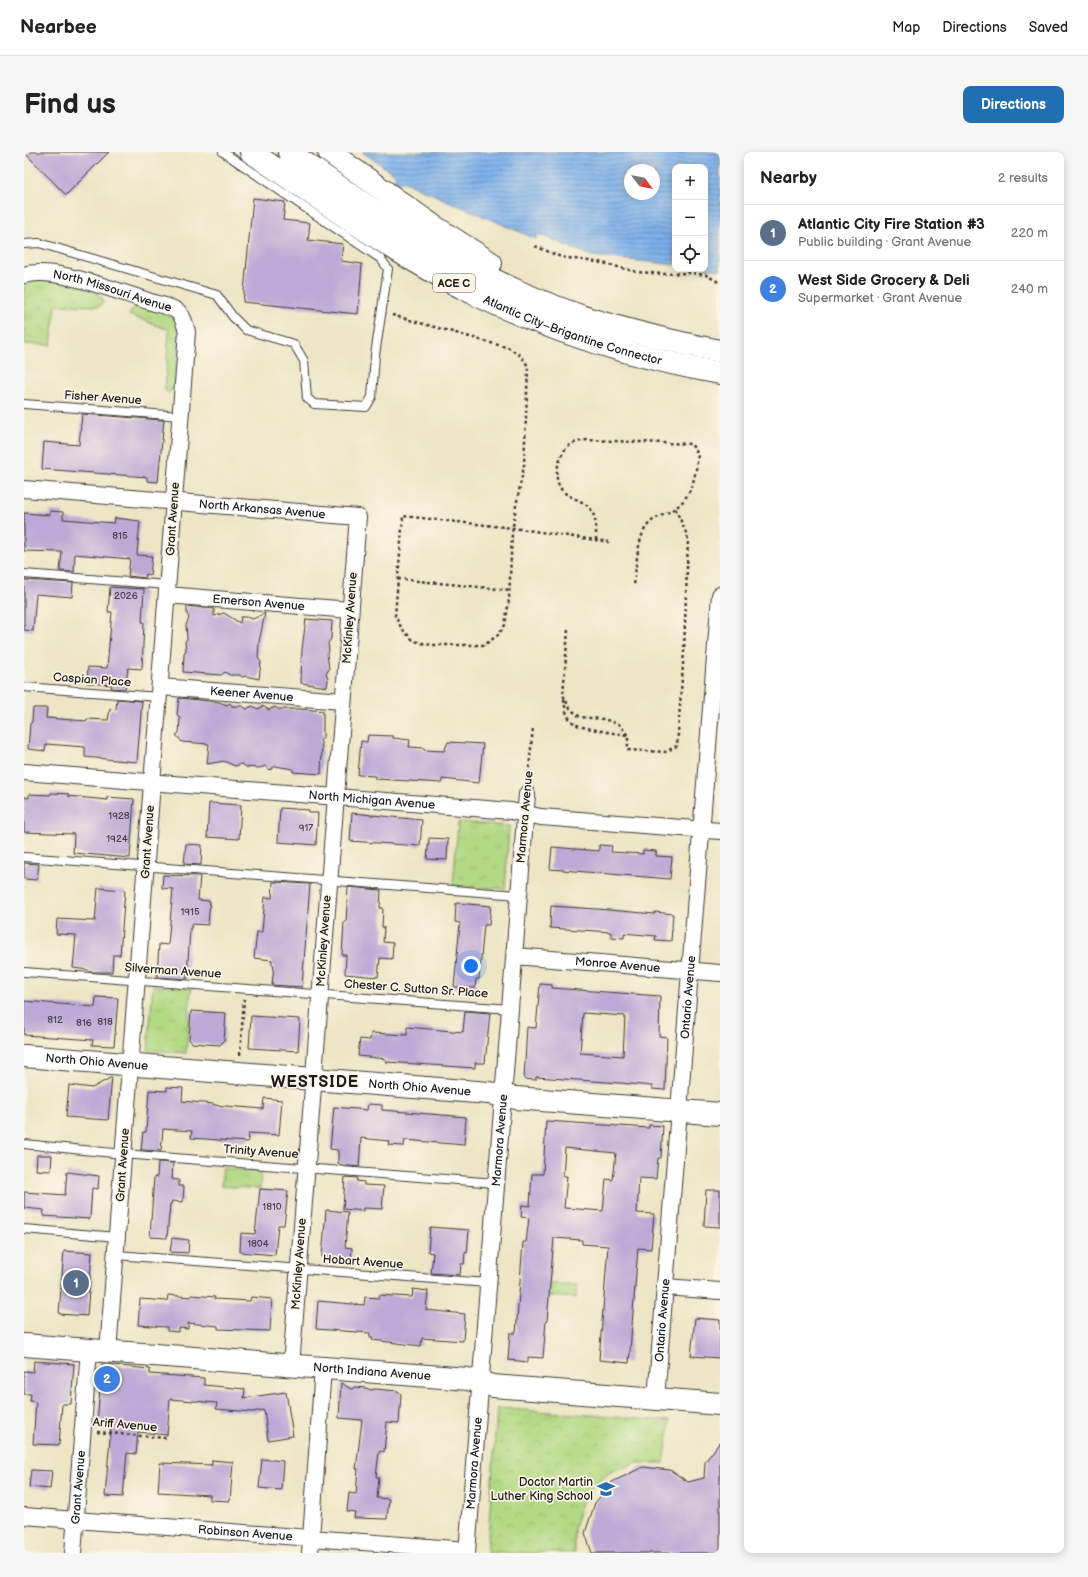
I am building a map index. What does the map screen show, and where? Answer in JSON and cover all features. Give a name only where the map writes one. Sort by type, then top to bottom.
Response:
[{"type":"main road","name":"Atlantic City–Brigantine Connector","points":[[251,152],[390,245],[428,269],[478,296],[544,324],[603,345],[637,355],[720,372]]},
{"type":"main road","name":"Atlantic City–Brigantine Connector","points":[[289,152],[396,224],[469,266],[547,302],[595,320],[682,344],[720,351]]},
{"type":"main road","points":[[329,152],[432,225],[486,260],[522,279],[571,300],[622,328]]},
{"type":"main road","name":"North Ohio Avenue","points":[[24,1056],[313,1080],[489,1092],[503,1095],[720,1114]]},
{"type":"main road","name":"North Indiana Avenue","points":[[24,1345],[468,1379],[493,1386],[720,1404]]},
{"type":"street","name":"North Missouri Avenue","points":[[24,275],[40,272],[59,275],[110,289],[177,311],[184,321],[187,332]]},
{"type":"street","name":"Grant Avenue","points":[[73,1553],[82,1431],[116,1255],[187,332]]},
{"type":"street","name":"North Arkansas Avenue","points":[[24,489],[358,516]]},
{"type":"street","name":"McKinley Avenue","points":[[291,1366],[358,516]]},
{"type":"street","name":"Emerson Avenue","points":[[167,590],[350,610]]},
{"type":"street","name":"Ontario Avenue","points":[[656,1399],[702,830],[718,654],[720,595]]},
{"type":"street","name":"Keener Avenue","points":[[159,692],[343,701]]},
{"type":"street","name":"North Michigan Avenue","points":[[24,772],[511,811],[542,817],[720,831]]},
{"type":"street","name":"Marmora Avenue","points":[[467,1551],[527,794]]},
{"type":"street","name":"Monroe Avenue","points":[[515,956],[720,972]]},
{"type":"street","points":[[665,1287],[720,1291]]},
{"type":"street","points":[[310,1546],[324,1368]]},
{"type":"street","name":"Robinson Avenue","points":[[24,1516],[76,1520],[310,1546],[467,1551]]},
{"type":"lane","points":[[24,244],[39,243],[217,295],[233,317],[246,330],[294,344],[304,361],[307,398],[314,404],[366,407],[372,397],[376,355],[388,270],[381,259],[223,152]]},
{"type":"lane","name":"Fisher Avenue","points":[[24,404],[181,416]]},
{"type":"lane","points":[[24,574],[167,590]]},
{"type":"lane","name":"Caspian Place","points":[[24,687],[159,692]]},
{"type":"lane","points":[[24,857],[146,868],[519,894]]},
{"type":"lane","name":"Silverman Avenue","points":[[24,972],[320,994]]},
{"type":"lane","name":"Chester C. Sutton Sr. Place","points":[[320,994],[510,1009]]},
{"type":"lane","name":"Trinity Avenue","points":[[24,1144],[123,1154],[496,1183]]},
{"type":"lane","points":[[24,1229],[117,1237]]},
{"type":"lane","name":"Hobart Avenue","points":[[116,1255],[488,1283]]},
{"type":"path","points":[[535,246],[561,257],[603,263],[637,272],[664,274],[691,273],[706,275],[720,283]]},
{"type":"path","points":[[382,313],[509,348],[521,356],[528,366],[524,466],[513,528],[510,590],[505,625],[498,635],[484,645],[431,644],[414,641],[402,629],[395,616],[403,516],[513,528],[609,542]]},
{"type":"path","points":[[596,540],[596,525],[592,511],[584,503],[567,494],[558,484],[557,467],[563,450],[574,442],[587,440],[691,444],[698,454],[694,480],[687,497],[675,508],[657,516],[646,528],[640,542],[634,586]]},
{"type":"path","points":[[563,695],[569,707],[580,717],[604,719],[620,725],[628,736],[628,750],[665,752],[676,746],[684,651],[688,539],[675,508]]},
{"type":"path","points":[[398,579],[510,590]]},
{"type":"path","points":[[568,630],[563,695],[565,711],[576,725],[628,736]]},
{"type":"path","name":"Marmora Avenue","points":[[527,794],[533,727]]},
{"type":"path","points":[[239,1074],[245,988]]},
{"type":"path","name":"Ariff Avenue","points":[[82,1431],[166,1438]]},
{"type":"green space","points":[[32,279],[72,284],[92,290],[103,300],[102,304],[99,306],[56,305],[51,345],[24,344],[24,283]]},
{"type":"green space","points":[[137,306],[148,307],[166,313],[175,320],[178,325],[179,346],[177,365],[173,388],[169,393],[165,390],[169,330],[129,315]]},
{"type":"green space","points":[[458,822],[509,826],[505,889],[453,886]]},
{"type":"green space","points":[[153,985],[191,988],[186,1053],[148,1050]]},
{"type":"green space","points":[[223,1167],[229,1169],[261,1171],[260,1189],[221,1186]]},
{"type":"green space","points":[[550,1283],[577,1285],[576,1298],[549,1296]]},
{"type":"green space","points":[[497,1408],[670,1421],[664,1463],[638,1463],[612,1471],[591,1488],[582,1502],[574,1528],[574,1553],[487,1553]]},
{"type":"water","points":[[362,152],[720,152],[720,270],[708,268],[708,164],[672,164],[672,265],[592,256],[538,234],[536,239],[402,181],[400,183],[393,181],[396,176]]},
{"type":"building","points":[[24,152],[109,152],[66,195]]},
{"type":"building","points":[[253,198],[285,202],[283,220],[310,223],[308,240],[343,244],[341,261],[362,264],[358,314],[243,302]]},
{"type":"building","points":[[82,414],[164,420],[158,482],[147,481],[147,477],[42,469],[44,442],[79,445]]},
{"type":"building","points":[[50,511],[63,512],[63,519],[114,523],[115,518],[140,521],[137,555],[152,556],[150,575],[146,574],[145,578],[128,576],[130,559],[75,554],[74,572],[60,571],[62,552],[24,551],[24,513],[50,515]]},
{"type":"building","points":[[24,580],[73,583],[72,597],[36,594],[33,631],[24,630]]},
{"type":"building","points":[[110,587],[144,589],[142,669],[128,668],[125,689],[111,688],[112,685],[87,683],[88,667],[107,668],[112,612],[108,612]]},
{"type":"building","points":[[187,606],[214,609],[214,616],[224,613],[240,623],[241,617],[253,619],[265,613],[259,642],[258,658],[261,662],[259,679],[245,676],[242,677],[240,675],[230,675],[225,672],[221,675],[183,672],[184,654],[186,650],[185,642],[187,639],[186,625],[189,618],[187,614]]},
{"type":"building","points":[[306,619],[332,621],[331,639],[328,643],[329,651],[327,654],[329,669],[326,674],[328,679],[327,687],[301,683],[302,649]]},
{"type":"building","points":[[179,698],[219,702],[227,705],[230,703],[232,706],[242,706],[247,709],[252,706],[258,709],[263,706],[269,710],[275,707],[278,709],[323,711],[323,737],[320,741],[322,745],[321,774],[293,772],[293,769],[275,766],[270,770],[265,766],[260,768],[246,767],[242,764],[235,766],[224,761],[207,764],[209,744],[182,742],[176,735],[179,733],[180,718],[177,714]]},
{"type":"building","points":[[117,699],[142,701],[137,762],[85,757],[85,747],[46,744],[45,751],[28,749],[33,708],[47,708],[46,718],[87,721],[87,719],[108,720],[110,709],[116,710]]},
{"type":"building","points":[[368,735],[393,736],[393,738],[410,740],[409,747],[424,748],[424,750],[444,751],[448,742],[483,744],[479,783],[442,779],[442,783],[375,779],[375,776],[358,775],[361,741],[367,742]]},
{"type":"building","points":[[51,793],[69,794],[68,796],[107,800],[107,797],[134,799],[130,858],[73,853],[74,834],[24,832],[24,797],[29,798],[29,794],[50,795]]},
{"type":"building","points":[[209,803],[241,805],[239,839],[207,837]]},
{"type":"building","points":[[280,808],[309,810],[309,813],[318,813],[316,845],[278,842]]},
{"type":"building","points":[[352,813],[422,820],[420,846],[350,841]]},
{"type":"building","points":[[429,838],[448,839],[447,860],[427,859]]},
{"type":"building","points":[[186,844],[202,845],[201,865],[184,864]]},
{"type":"building","points":[[599,845],[612,846],[611,852],[643,854],[643,850],[656,851],[656,856],[672,857],[670,879],[550,869],[552,847],[599,851]]},
{"type":"building","points":[[24,863],[39,864],[37,880],[24,879]]},
{"type":"building","points":[[163,875],[200,876],[198,900],[210,901],[208,925],[192,924],[190,928],[187,979],[157,977],[159,944],[168,945],[173,889],[162,888]]},
{"type":"building","points":[[273,882],[310,884],[302,987],[272,985],[274,965],[272,965],[272,960],[254,958],[257,932],[262,932],[265,897],[272,898]]},
{"type":"building","points":[[348,887],[381,890],[380,908],[383,908],[383,942],[393,943],[392,959],[380,958],[378,977],[345,974],[346,955],[342,955]]},
{"type":"building","points":[[98,888],[125,890],[120,955],[113,955],[112,972],[90,972],[88,970],[73,968],[76,935],[56,934],[57,919],[95,921]]},
{"type":"building","points":[[456,903],[491,906],[489,925],[484,925],[479,979],[476,979],[475,988],[454,987],[460,923],[455,922]]},
{"type":"building","points":[[551,906],[673,914],[671,941],[655,940],[656,936],[624,933],[624,938],[611,937],[611,932],[550,928]]},
{"type":"building","points":[[540,984],[552,985],[552,988],[660,996],[659,1036],[667,1037],[665,1090],[652,1089],[652,1086],[620,1083],[536,1077],[536,1080],[524,1079],[527,1027],[536,1028]],"holes":[[[583,1013],[625,1016],[623,1056],[580,1053]]]},
{"type":"building","points":[[96,997],[118,998],[114,1046],[92,1045],[93,1040],[24,1035],[24,1001],[95,1007]]},
{"type":"building","points":[[191,1011],[226,1013],[224,1041],[220,1045],[192,1043],[189,1039]]},
{"type":"building","points":[[465,1011],[490,1013],[485,1063],[475,1063],[475,1068],[386,1062],[386,1059],[358,1056],[360,1039],[370,1040],[371,1033],[407,1035],[407,1027],[463,1032]]},
{"type":"building","points":[[251,1016],[300,1019],[298,1051],[249,1048]]},
{"type":"building","points":[[112,1077],[108,1120],[66,1117],[69,1085],[92,1088]]},
{"type":"building","points":[[167,1087],[183,1088],[182,1101],[214,1105],[263,1109],[264,1098],[282,1100],[279,1135],[249,1133],[248,1142],[191,1138],[192,1131],[163,1129],[161,1151],[141,1150],[143,1132],[146,1132],[149,1090],[167,1091]]},
{"type":"building","points":[[368,1104],[382,1105],[382,1110],[466,1117],[464,1145],[405,1140],[404,1146],[388,1145],[389,1141],[361,1138],[359,1167],[341,1165],[338,1163],[338,1150],[330,1149],[334,1107],[367,1110]]},
{"type":"building","points":[[546,1121],[649,1128],[649,1125],[663,1126],[661,1158],[658,1158],[656,1179],[639,1178],[637,1213],[654,1214],[651,1249],[638,1248],[629,1363],[599,1360],[608,1246],[582,1244],[582,1240],[554,1238],[543,1358],[528,1357],[528,1362],[508,1360],[510,1333],[516,1333],[523,1242],[526,1242],[529,1218],[521,1217],[522,1205],[530,1206],[532,1174],[543,1174]],"holes":[[[565,1148],[616,1153],[613,1180],[606,1179],[603,1211],[564,1208],[567,1176],[563,1176]]]},
{"type":"building","points":[[37,1155],[52,1155],[51,1171],[36,1170]]},
{"type":"building","points":[[158,1162],[173,1163],[172,1179],[179,1180],[179,1186],[184,1186],[183,1202],[172,1201],[170,1204],[167,1238],[150,1237],[154,1177],[157,1177]]},
{"type":"building","points":[[67,1172],[99,1176],[98,1189],[92,1188],[90,1219],[43,1216],[44,1210],[24,1208],[24,1192],[65,1195]]},
{"type":"building","points":[[345,1177],[358,1178],[357,1181],[364,1182],[364,1185],[384,1186],[382,1209],[363,1208],[363,1211],[343,1209]]},
{"type":"building","points":[[260,1189],[288,1191],[284,1225],[278,1225],[275,1255],[240,1252],[241,1233],[255,1234]]},
{"type":"building","points":[[706,1190],[720,1190],[720,1227],[704,1226]]},
{"type":"building","points":[[326,1210],[348,1212],[345,1247],[352,1248],[351,1259],[322,1257]]},
{"type":"building","points":[[430,1227],[469,1230],[467,1253],[465,1252],[464,1264],[461,1264],[460,1275],[431,1273],[433,1253],[428,1252]]},
{"type":"building","points":[[172,1238],[189,1240],[188,1253],[170,1252]]},
{"type":"building","points":[[64,1251],[92,1253],[87,1316],[59,1314]]},
{"type":"building","points":[[413,1289],[428,1291],[426,1310],[465,1314],[463,1341],[422,1338],[421,1346],[372,1340],[373,1337],[370,1337],[370,1333],[316,1329],[318,1301],[364,1305],[365,1297],[379,1298],[379,1295],[412,1297]]},
{"type":"building","points":[[168,1295],[191,1297],[191,1295],[215,1297],[214,1299],[250,1301],[251,1297],[272,1299],[270,1331],[218,1329],[218,1326],[188,1323],[188,1329],[179,1328],[179,1332],[167,1331],[167,1327],[138,1325],[140,1299],[167,1301]]},
{"type":"building","points":[[695,1318],[720,1320],[720,1358],[691,1356]]},
{"type":"building","points":[[34,1361],[74,1364],[71,1404],[62,1404],[59,1445],[33,1444],[36,1402],[30,1401],[31,1394],[24,1394],[24,1371],[33,1372]]},
{"type":"building","points":[[102,1364],[150,1369],[150,1374],[204,1378],[204,1385],[245,1389],[244,1398],[286,1392],[293,1436],[268,1440],[264,1410],[252,1412],[216,1409],[217,1403],[170,1399],[167,1435],[138,1432],[136,1454],[127,1453],[123,1497],[105,1496],[111,1427],[97,1425]]},
{"type":"building","points":[[341,1383],[351,1389],[355,1387],[371,1390],[398,1391],[401,1394],[399,1423],[387,1422],[384,1452],[379,1451],[376,1477],[379,1477],[377,1498],[389,1499],[387,1519],[354,1518],[355,1512],[347,1511],[349,1493],[356,1494],[358,1469],[356,1469],[362,1420],[339,1418]]},
{"type":"building","points":[[720,1442],[720,1553],[592,1553],[585,1533],[595,1503],[612,1482],[643,1467],[670,1470],[688,1482],[704,1478],[705,1462]]},
{"type":"building","points":[[262,1459],[283,1461],[281,1490],[259,1488]]},
{"type":"building","points":[[212,1460],[233,1462],[230,1501],[210,1500],[210,1495],[158,1492],[160,1463],[212,1465]]},
{"type":"building","points":[[31,1470],[52,1471],[50,1489],[29,1487]]},
{"type":"place","name":"Atlantic City Fire Station #3","points":[[76,1283]]},
{"type":"place","name":"West Side Grocery & Deli","points":[[107,1379]]},
{"type":"place","name":"Doctor Martin Luther King School","points":[[606,1489]]},
{"type":"district","name":"WESTSIDE","points":[[315,1082]]}]
